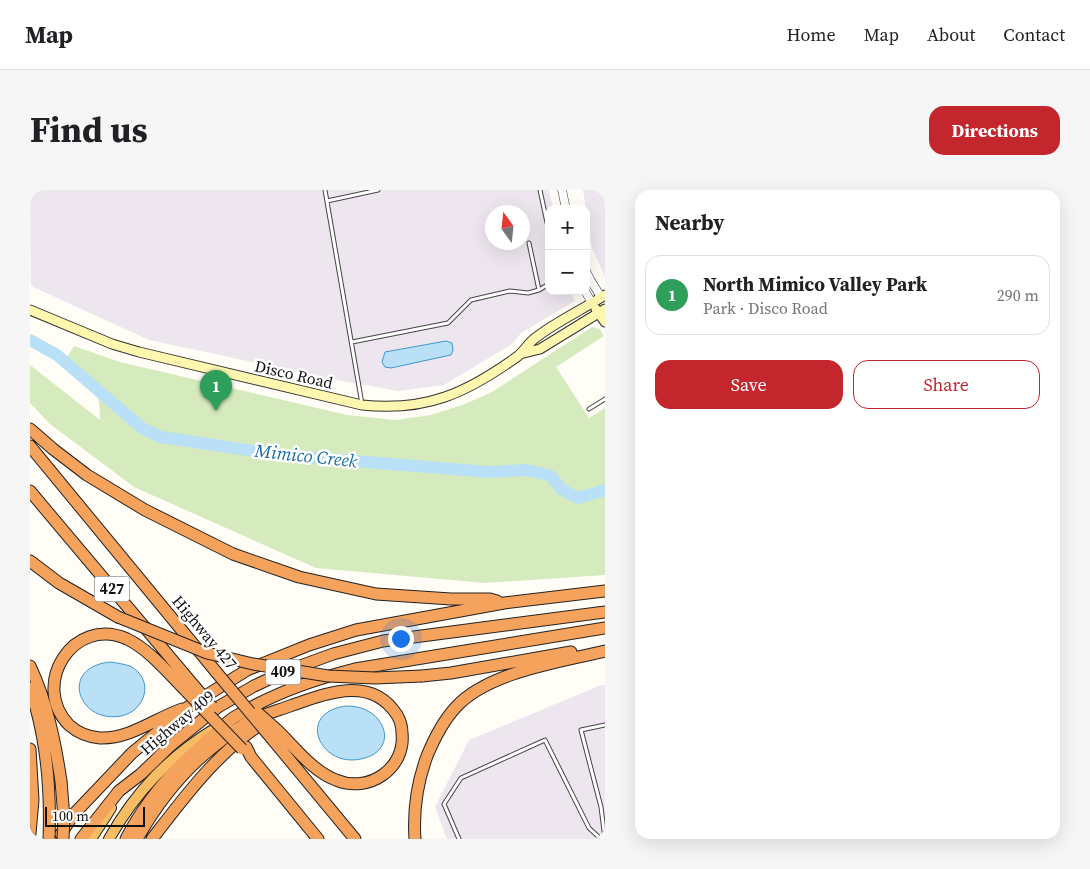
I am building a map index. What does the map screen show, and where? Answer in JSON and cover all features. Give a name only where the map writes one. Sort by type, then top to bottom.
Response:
[{"type":"highway","points":[[30,429],[87,475],[144,510],[233,554],[299,577],[376,594],[451,599],[490,599],[504,603]]},
{"type":"highway","name":"Highway 427","points":[[30,446],[230,689],[272,731],[355,839]]},
{"type":"highway","name":"427","points":[[30,491],[191,690]]},
{"type":"highway","points":[[30,561],[59,583],[118,617],[207,653],[253,664],[328,676],[375,678],[451,673],[605,646]]},
{"type":"highway","points":[[58,839],[73,815],[132,753],[188,706],[248,670],[308,645],[356,630],[504,603],[605,591]]},
{"type":"highway","name":"Highway 409","points":[[91,839],[108,813],[141,774],[170,746],[218,706],[262,682],[315,660],[348,649],[383,642],[605,612]]},
{"type":"highway","name":"Highway 409","points":[[109,839],[140,792],[162,768],[192,742],[264,701],[330,676],[356,669],[605,628]]},
{"type":"highway","points":[[188,706],[128,734],[115,738],[94,737],[75,731],[62,718],[53,699],[52,677],[59,660],[72,645],[93,635],[113,635],[133,642],[191,690],[246,751],[318,839]]},
{"type":"highway","points":[[415,839],[415,802],[423,768],[440,728],[456,706],[481,688],[503,678],[605,651]]},
{"type":"highway","points":[[30,666],[51,725],[61,781],[64,818],[63,839]]},
{"type":"highway","points":[[30,688],[38,712],[45,748],[50,800],[49,839]]},
{"type":"highway","points":[[137,839],[160,802],[200,758],[248,722],[271,712],[288,708],[331,692],[352,690],[370,694],[389,705],[400,721],[403,738],[399,758],[391,769],[375,779],[361,783],[348,783],[336,781],[321,772],[272,731]]},
{"type":"highway","points":[[152,839],[217,758],[246,733],[288,708]]},
{"type":"highway","points":[[126,839],[148,802],[168,777],[189,755],[236,716]]},
{"type":"highway","points":[[30,749],[33,800],[30,834]]},
{"type":"highway","points":[[81,839],[119,791],[141,774]]},
{"type":"main road","name":"Disco Road","points":[[30,310],[103,340],[139,352],[362,405],[398,407],[445,398],[469,388],[520,354],[533,340],[592,303],[604,298]]},
{"type":"main road","points":[[592,303],[602,311],[605,322]]},
{"type":"main road","name":"Disco Road","points":[[520,354],[540,349],[602,311]]},
{"type":"street","points":[[562,190],[565,205]]},
{"type":"street","points":[[590,281],[604,298]]},
{"type":"street","points":[[587,295],[592,303]]},
{"type":"lane","points":[[326,190],[362,405]]},
{"type":"lane","points":[[328,201],[378,190]]},
{"type":"lane","points":[[540,190],[545,213]]},
{"type":"lane","points":[[530,249],[539,290]]},
{"type":"lane","points":[[352,342],[448,323],[471,300],[510,291],[528,293],[545,286]]},
{"type":"lane","points":[[589,410],[605,399]]},
{"type":"lane","points":[[603,839],[601,807],[581,730],[605,725]]},
{"type":"lane","points":[[459,839],[444,804],[461,778],[545,740],[589,828],[603,839]]},
{"type":"shaded area","points":[[30,190],[549,190],[552,205],[545,205],[545,295],[573,295],[575,301],[521,333],[512,344],[444,385],[399,391],[347,382],[149,340],[31,286]]},
{"type":"shaded area","points":[[583,190],[605,190],[605,277],[592,248],[590,205],[585,205]]},
{"type":"shaded area","points":[[605,685],[605,839],[447,839],[435,807],[469,740]]},
{"type":"green space","points":[[592,327],[600,329],[604,336],[556,367],[589,418],[605,408],[605,575],[485,583],[316,568],[134,487],[50,424],[30,403],[30,365],[100,420],[100,408],[93,384],[66,359],[74,346],[120,362],[347,415],[395,420],[431,415],[465,404],[492,392]],"holes":[[[171,439],[405,464],[398,468]]]},
{"type":"water","points":[[446,341],[452,343],[453,350],[451,355],[391,368],[385,367],[382,362],[385,352]]},
{"type":"water","points":[[111,662],[130,666],[138,672],[145,686],[144,694],[136,708],[130,713],[121,716],[106,716],[94,712],[85,703],[80,694],[80,683],[84,673],[95,666]]},
{"type":"water","points":[[346,706],[360,708],[371,713],[379,720],[384,729],[381,747],[373,754],[361,759],[346,760],[334,755],[325,748],[319,738],[318,728],[321,718],[330,711]]},
{"type":"waterway","name":"Mimico Creek","points":[[30,340],[57,355],[142,428],[161,437],[281,455],[489,472],[527,470],[551,476],[561,489],[578,498],[605,490]]},
{"type":"place","name":"North Mimico Valley Park","points":[[216,411]]}]
